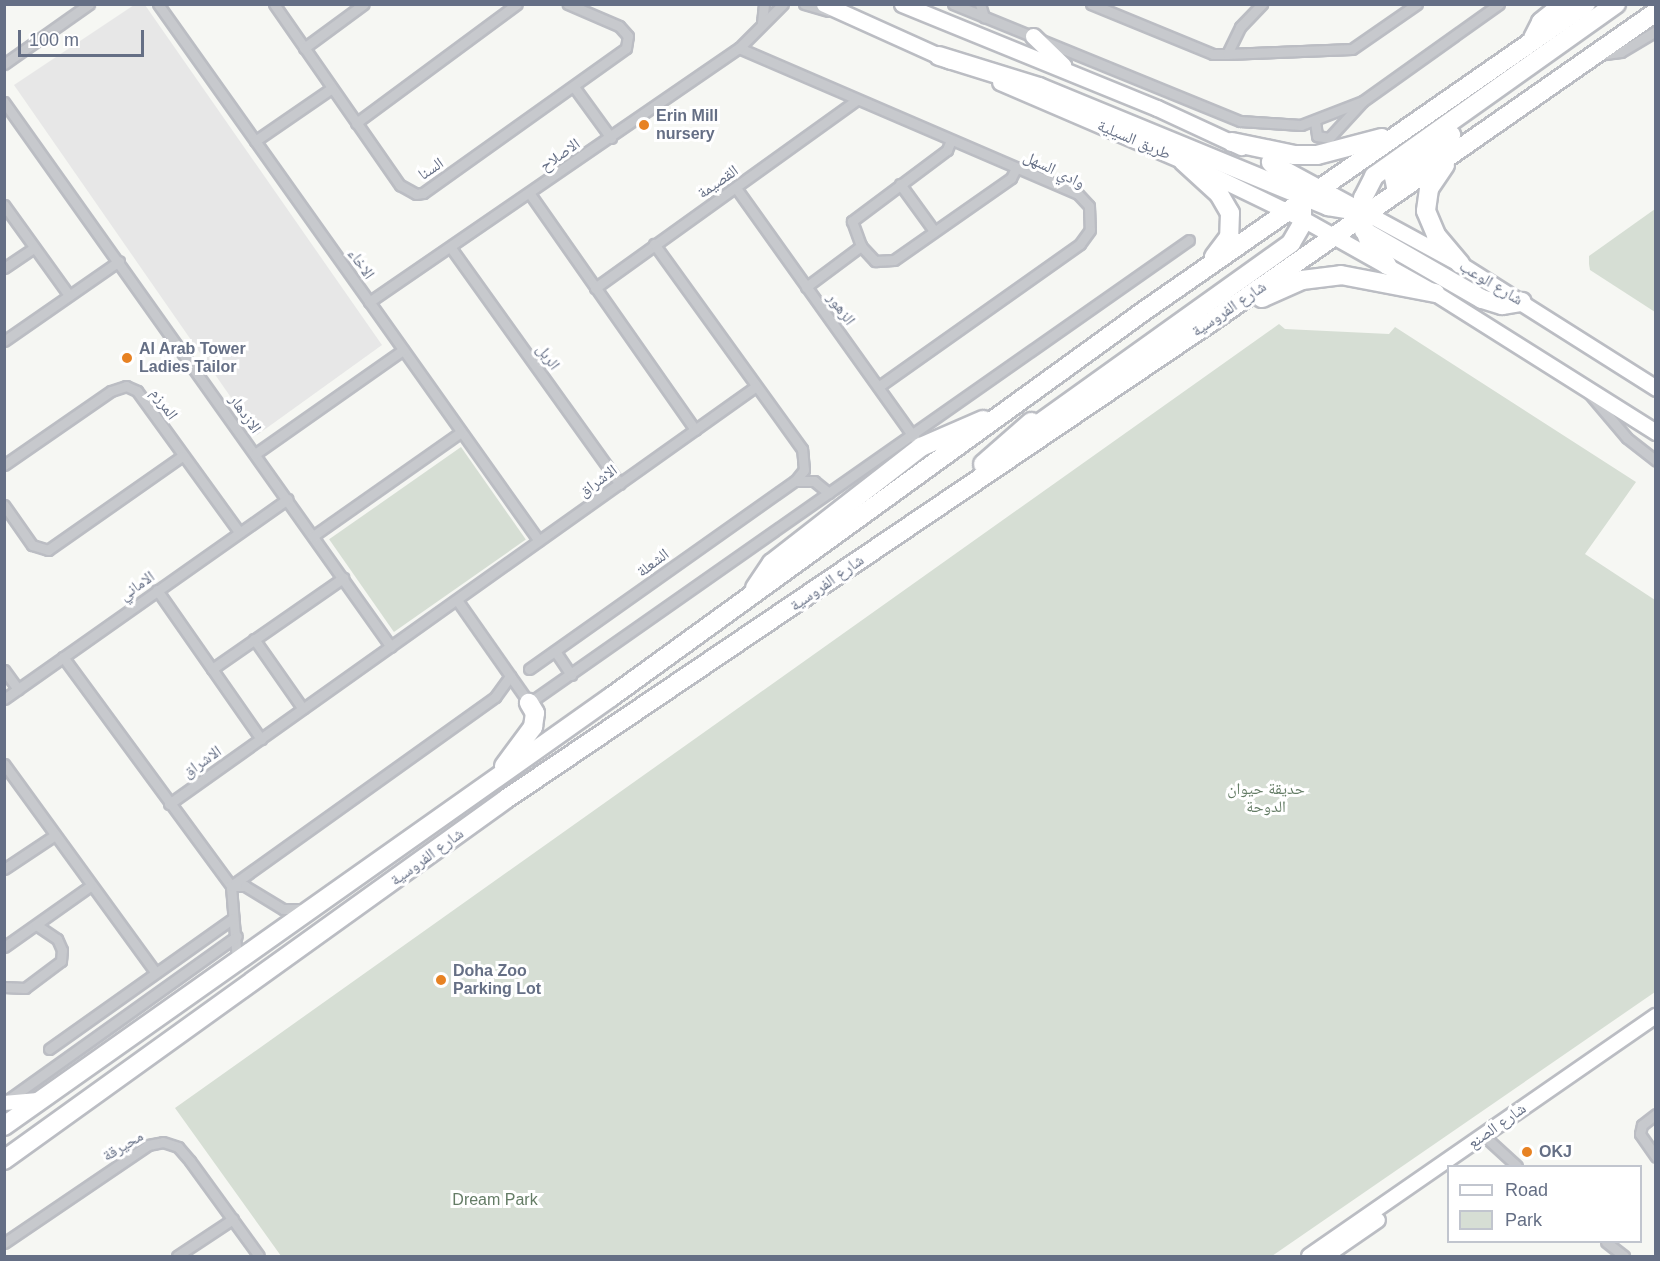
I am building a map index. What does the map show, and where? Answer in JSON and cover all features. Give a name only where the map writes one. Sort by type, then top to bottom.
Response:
[{"type":"highway","points":[[1532,42],[1541,22],[1563,4]]},
{"type":"highway","points":[[1387,265],[1361,218],[1368,185],[1381,169],[1590,12],[1616,4]]},
{"type":"highway","points":[[1408,185],[1396,187],[1394,177],[1533,75],[1590,12]]},
{"type":"highway","name":"شارع الفروسية","points":[[4,1126],[492,782],[1004,412],[1255,234],[1303,203],[1398,134],[1532,42],[1590,12]]},
{"type":"highway","name":"شارع الفروسية","points":[[4,1160],[506,799],[1214,320],[1656,12]]},
{"type":"highway","points":[[939,56],[1039,87],[1303,203],[1361,218],[1482,298],[1502,305],[1522,302]]},
{"type":"highway","points":[[1232,142],[1294,155],[1317,155],[1398,134]]},
{"type":"highway","points":[[1456,150],[1431,184],[1426,207],[1432,229],[1460,264]]},
{"type":"highway","points":[[1183,160],[1223,198],[1231,217],[1226,244],[1197,275]]},
{"type":"highway","points":[[1272,162],[1303,203]]},
{"type":"highway","points":[[982,464],[1281,251],[1294,238],[1303,203]]},
{"type":"highway","points":[[852,566],[982,464],[1093,370],[1266,247],[1267,235],[1255,234]]},
{"type":"highway","points":[[1214,320],[1294,283],[1324,276],[1358,276],[1435,293]]},
{"type":"highway","points":[[754,594],[772,563],[917,441],[1004,412]]},
{"type":"highway","points":[[492,782],[526,738],[535,722],[531,706]]},
{"type":"main road","name":"طريق السيلية","points":[[824,4],[939,56],[1183,160],[1303,203],[1336,236],[1435,293]]},
{"type":"main road","points":[[902,4],[1070,72],[1232,142],[1272,162]]},
{"type":"main road","points":[[1033,36],[1070,72]]},
{"type":"main road","name":"شارع الوعب","points":[[1303,203],[1361,218],[1460,264],[1656,388]]},
{"type":"main road","points":[[1435,293],[1656,432]]},
{"type":"street","points":[[4,64],[89,4]]},
{"type":"street","name":"الاخاء","points":[[158,4],[539,542]]},
{"type":"street","name":"السنا","points":[[274,4],[400,185],[416,194],[574,87],[629,42],[619,26],[568,4]]},
{"type":"street","points":[[304,48],[364,4]]},
{"type":"street","points":[[356,123],[517,4]]},
{"type":"street","points":[[762,25],[764,4]]},
{"type":"street","name":"الاصلاح","points":[[369,302],[530,194],[740,48],[783,4]]},
{"type":"street","points":[[804,4],[856,18]]},
{"type":"street","points":[[980,4],[984,17]]},
{"type":"street","points":[[1091,4],[1195,50],[1227,54],[1352,49],[1417,4]]},
{"type":"street","points":[[1227,54],[1240,27],[1262,4]]},
{"type":"street","points":[[1315,121],[1317,136],[1329,138],[1364,101],[1499,4]]},
{"type":"street","points":[[962,6],[1227,118],[1280,126],[1315,121],[1364,101]]},
{"type":"street","points":[[1595,54],[1620,52],[1656,31]]},
{"type":"street","name":"وادي السهل","points":[[740,48],[1078,194],[1089,206],[1090,230],[1080,244],[878,387]]},
{"type":"street","points":[[574,87],[611,138]]},
{"type":"street","points":[[255,141],[332,88]]},
{"type":"street","name":"الازدهار","points":[[4,93],[13,110],[391,647]]},
{"type":"street","name":"القصيمة","points":[[595,288],[857,100]]},
{"type":"street","name":"الازدهار","points":[[4,102],[13,110]]},
{"type":"street","points":[[951,140],[946,150],[852,221],[861,246],[871,258],[882,263],[894,260],[1011,178],[1016,168]]},
{"type":"street","points":[[900,184],[934,231]]},
{"type":"street","name":"الزهور","points":[[736,188],[917,441]]},
{"type":"street","points":[[530,194],[695,430]]},
{"type":"street","points":[[4,205],[69,295]]},
{"type":"street","points":[[458,600],[531,706],[570,675],[829,493],[917,441],[1189,240]]},
{"type":"street","points":[[654,244],[805,455],[804,470],[795,481]]},
{"type":"street","points":[[806,287],[861,246]]},
{"type":"street","points":[[4,268],[34,248]]},
{"type":"street","name":"الربل","points":[[451,248],[620,484]]},
{"type":"street","points":[[4,341],[119,261]]},
{"type":"street","points":[[255,454],[403,350]]},
{"type":"street","points":[[1581,383],[1610,420],[1656,460]]},
{"type":"street","name":"المرزم","points":[[4,465],[111,391],[126,386],[137,391],[239,532]]},
{"type":"street","name":"الاشراق","points":[[169,804],[755,387]]},
{"type":"street","points":[[313,536],[461,432]]},
{"type":"street","points":[[4,505],[32,545],[48,550],[182,456]]},
{"type":"street","points":[[795,481],[814,481],[829,493]]},
{"type":"street","name":"الشعلة","points":[[529,669],[795,481]]},
{"type":"street","name":"الاماني","points":[[4,699],[287,499]]},
{"type":"street","points":[[212,669],[343,578]]},
{"type":"street","points":[[157,590],[261,739]]},
{"type":"street","points":[[255,639],[303,709]]},
{"type":"street","points":[[555,651],[570,675]]},
{"type":"street","points":[[63,657],[231,886],[233,918],[237,936],[237,963]]},
{"type":"street","points":[[4,670],[18,689]]},
{"type":"street","points":[[231,886],[495,697],[510,676]]},
{"type":"street","points":[[6,771],[156,973]]},
{"type":"street","points":[[4,869],[55,835]]},
{"type":"street","points":[[4,947],[90,886]]},
{"type":"street","points":[[231,886],[246,886],[283,909],[316,906]]},
{"type":"street","points":[[4,987],[25,988],[58,966],[63,956],[51,932],[48,916]]},
{"type":"street","points":[[49,1049],[233,918]]},
{"type":"street","points":[[36,925],[51,932]]},
{"type":"street","points":[[4,1103],[237,936]]},
{"type":"street","name":"شارع الصنع","points":[[1450,1165],[1656,1016]]},
{"type":"street","name":"شارع الصنع","points":[[1456,1165],[1486,1139],[1656,1026]]},
{"type":"street","points":[[4,1103],[46,1098]]},
{"type":"street","points":[[1656,1114],[1642,1125],[1640,1134],[1656,1157]]},
{"type":"street","points":[[1486,1139],[1515,1165]]},
{"type":"street","name":"محيرقة","points":[[4,1243],[148,1145],[163,1142],[178,1147],[259,1257]]},
{"type":"street","name":"شارع الصنع","points":[[1331,1251],[1447,1167]]},
{"type":"street","name":"شارع الصنع","points":[[1309,1257],[1331,1251],[1447,1171]]},
{"type":"street","points":[[177,1257],[232,1219]]},
{"type":"street","points":[[1607,1243],[1624,1257]]},
{"type":"shaded area","points":[[134,5],[145,5],[382,345],[257,435],[14,85]]},
{"type":"green space","points":[[1655,209],[1655,312],[1590,270],[1589,256]]},
{"type":"green space","name":"حديقة حيوان الدوحة","points":[[1279,324],[1285,329],[1389,334],[1395,327],[1636,482],[1585,554],[1655,600],[1655,992],[1272,1256],[281,1256],[175,1108]]},
{"type":"green space","points":[[461,447],[526,540],[394,632],[329,539]]},
{"type":"place","name":"Erin Mill nursery","points":[[644,125]]},
{"type":"place","name":"Al Arab Tower Ladies Tailor","points":[[127,358]]},
{"type":"place","name":"Doha Zoo Parking Lot","points":[[441,980]]},
{"type":"place","name":"OKJ","points":[[1527,1152]]},
{"type":"park label","name":"Dream Park","points":[[495,1200]]}]
